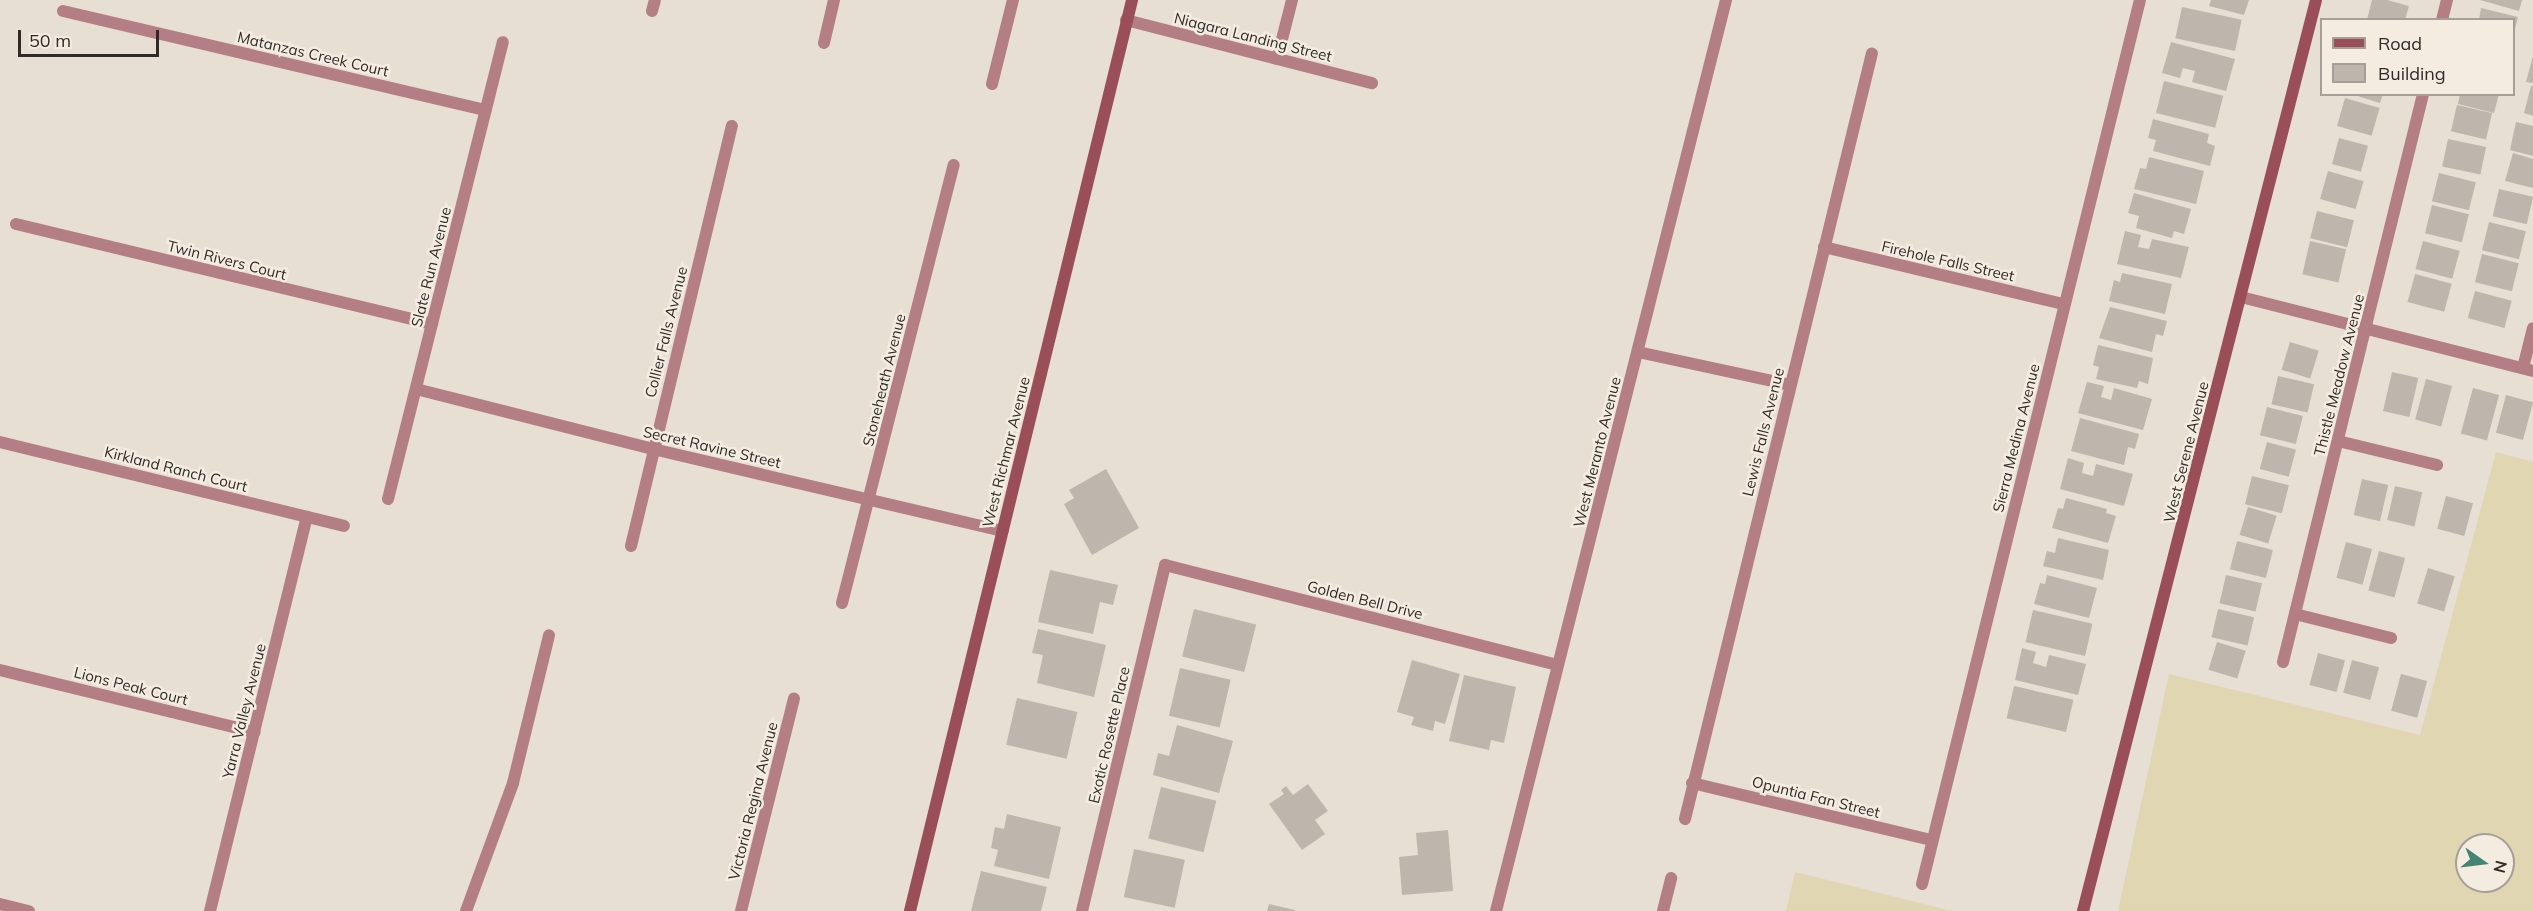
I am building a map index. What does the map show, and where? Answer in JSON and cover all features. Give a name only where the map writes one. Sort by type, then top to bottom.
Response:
[{"type":"street","points":[[824,43],[834,0]]},
{"type":"street","points":[[992,84],[1013,0]]},
{"type":"street","name":"West Richmar Avenue","points":[[909,911],[1132,0]]},
{"type":"street","points":[[1277,59],[1292,0]]},
{"type":"street","name":"West Meranto Avenue","points":[[1496,911],[1726,0]]},
{"type":"street","name":"Sierra Medina Avenue","points":[[1922,884],[2140,0]]},
{"type":"street","name":"West Serene Avenue","points":[[2083,911],[2316,0]]},
{"type":"street","points":[[2442,18],[2447,0]]},
{"type":"street","name":"Matanzas Creek Court","points":[[63,11],[486,110]]},
{"type":"street","name":"Niagara Landing Street","points":[[1126,20],[1372,83]]},
{"type":"street","name":"Slate Run Avenue","points":[[388,499],[503,42]]},
{"type":"street","name":"Lewis Falls Avenue","points":[[1684,819],[1872,52]]},
{"type":"street","name":"Thistle Meadow Avenue","points":[[2283,662],[2423,96]]},
{"type":"street","name":"Collier Falls Avenue","points":[[631,546],[652,449],[732,126]]},
{"type":"street","name":"Stoneheath Avenue","points":[[842,603],[954,165]]},
{"type":"street","name":"Twin Rivers Court","points":[[16,224],[432,324]]},
{"type":"street","name":"Firehole Falls Street","points":[[1824,247],[2064,304]]},
{"type":"street","points":[[2241,297],[2528,369],[2533,327]]},
{"type":"street","points":[[1638,352],[1790,385]]},
{"type":"street","name":"Secret Ravine Street","points":[[416,389],[652,449],[1003,531]]},
{"type":"street","points":[[2338,441],[2437,465]]},
{"type":"street","name":"Kirkland Ranch Court","points":[[0,442],[344,526]]},
{"type":"street","name":"Yarra Valley Avenue","points":[[210,911],[307,517]]},
{"type":"street","name":"Golden Bell Drive","points":[[1165,565],[1557,664]]},
{"type":"street","name":"Exotic Rosette Place","points":[[1082,911],[1165,565]]},
{"type":"street","points":[[2295,614],[2391,638]]},
{"type":"street","points":[[466,911],[513,783],[549,635]]},
{"type":"street","name":"Lions Peak Court","points":[[0,670],[255,732]]},
{"type":"street","name":"Victoria Regina Avenue","points":[[745,910],[794,698]]},
{"type":"street","name":"Opuntia Fan Street","points":[[1692,783],[1932,840]]},
{"type":"street","points":[[1663,911],[1671,878]]},
{"type":"street","points":[[0,904],[29,911]]},
{"type":"sand","points":[[2496,452],[2533,462],[2533,911],[2118,911],[2169,674],[2420,735]]},
{"type":"sand","points":[[1795,872],[1952,911],[1786,911]]},
{"type":"building","points":[[2211,0],[2249,0],[2244,15],[2209,6]]},
{"type":"building","points":[[2372,0],[2387,0],[2409,6],[2406,18],[2368,18]]},
{"type":"building","points":[[2480,0],[2522,0],[2519,11]]},
{"type":"building","points":[[2182,7],[2242,20],[2235,51],[2175,38]]},
{"type":"building","points":[[2481,8],[2518,17],[2515,29],[2515,18],[2479,18]]},
{"type":"building","points":[[2171,42],[2235,59],[2226,91],[2192,82],[2195,71],[2183,68],[2180,78],[2162,73]]},
{"type":"building","points":[[2533,56],[2533,83],[2526,82]]},
{"type":"building","points":[[2164,81],[2223,96],[2215,128],[2156,113]]},
{"type":"building","points":[[2531,86],[2533,86],[2533,116],[2524,113]]},
{"type":"building","points":[[2357,96],[2382,96],[2380,103]]},
{"type":"building","points":[[2460,96],[2498,96],[2494,113],[2458,104]]},
{"type":"building","points":[[2345,98],[2380,108],[2372,136],[2337,126]]},
{"type":"building","points":[[2457,105],[2492,113],[2486,139],[2451,131]]},
{"type":"building","points":[[2153,119],[2209,134],[2207,143],[2215,146],[2210,166],[2153,151],[2156,140],[2148,138]]},
{"type":"building","points":[[2516,122],[2533,126],[2533,156],[2510,150]]},
{"type":"building","points":[[2339,138],[2368,146],[2361,172],[2332,164]]},
{"type":"building","points":[[2448,139],[2486,147],[2480,174],[2442,166]]},
{"type":"building","points":[[2513,153],[2533,159],[2533,188],[2505,181]]},
{"type":"building","points":[[2149,157],[2204,171],[2196,204],[2134,189],[2140,168],[2146,169]]},
{"type":"building","points":[[2328,171],[2364,181],[2356,209],[2320,199]]},
{"type":"building","points":[[2439,173],[2476,182],[2469,210],[2432,201]]},
{"type":"building","points":[[2499,189],[2533,197],[2527,224],[2493,216]]},
{"type":"building","points":[[2134,193],[2191,209],[2184,234],[2174,231],[2172,238],[2136,228],[2139,216],[2128,213]]},
{"type":"building","points":[[2432,205],[2469,214],[2462,242],[2425,233]]},
{"type":"building","points":[[2317,211],[2354,220],[2347,247],[2310,238]]},
{"type":"building","points":[[2489,222],[2526,231],[2519,259],[2482,250]]},
{"type":"building","points":[[2125,231],[2141,235],[2138,247],[2149,249],[2152,239],[2189,247],[2181,278],[2117,264]]},
{"type":"building","points":[[2310,241],[2346,249],[2338,282],[2302,274]]},
{"type":"building","points":[[2423,241],[2460,251],[2452,279],[2415,269]]},
{"type":"building","points":[[2482,254],[2519,263],[2512,291],[2475,282]]},
{"type":"building","points":[[2122,273],[2172,284],[2165,314],[2109,301],[2114,280],[2120,282]]},
{"type":"building","points":[[2415,274],[2452,284],[2444,312],[2407,302]]},
{"type":"building","points":[[2475,291],[2512,301],[2504,328],[2468,318]]},
{"type":"building","points":[[2110,307],[2167,321],[2163,336],[2156,334],[2152,352],[2099,338]]},
{"type":"building","points":[[2290,342],[2319,351],[2310,379],[2282,370]]},
{"type":"building","points":[[2098,345],[2153,358],[2148,384],[2139,381],[2137,388],[2096,379],[2099,367],[2093,365]]},
{"type":"building","points":[[2392,372],[2418,378],[2409,417],[2383,411]]},
{"type":"building","points":[[2278,376],[2314,384],[2308,413],[2271,404]]},
{"type":"building","points":[[2426,379],[2452,386],[2441,427],[2415,420]]},
{"type":"building","points":[[2087,382],[2104,386],[2101,397],[2111,400],[2114,388],[2152,399],[2143,430],[2078,413]]},
{"type":"building","points":[[2473,388],[2499,395],[2487,440],[2461,433]]},
{"type":"building","points":[[2506,395],[2533,402],[2523,440],[2496,433]]},
{"type":"building","points":[[2267,407],[2303,416],[2296,444],[2260,435]]},
{"type":"building","points":[[2080,418],[2139,434],[2135,449],[2128,447],[2124,465],[2071,451]]},
{"type":"building","points":[[2267,442],[2296,450],[2289,477],[2260,469]]},
{"type":"building","points":[[2068,458],[2084,463],[2082,473],[2093,476],[2096,464],[2133,474],[2124,506],[2060,489]]},
{"type":"building","points":[[1106,469],[1139,528],[1092,555],[1064,504],[1074,498],[1069,490]]},
{"type":"building","points":[[2252,476],[2289,485],[2282,513],[2245,504]]},
{"type":"building","points":[[2362,479],[2388,485],[2380,521],[2354,515]]},
{"type":"building","points":[[2395,486],[2422,492],[2414,526],[2387,520]]},
{"type":"building","points":[[2446,496],[2473,503],[2464,536],[2437,529]]},
{"type":"building","points":[[2066,498],[2107,509],[2106,513],[2116,516],[2108,543],[2052,528],[2058,508],[2063,509]]},
{"type":"building","points":[[2248,507],[2277,516],[2268,544],[2240,535]]},
{"type":"building","points":[[2058,538],[2109,550],[2103,580],[2043,566],[2047,551],[2055,553]]},
{"type":"building","points":[[2237,541],[2273,550],[2266,578],[2230,569]]},
{"type":"building","points":[[2346,542],[2372,549],[2363,585],[2336,578]]},
{"type":"building","points":[[2379,551],[2405,558],[2394,598],[2368,591]]},
{"type":"building","points":[[2428,568],[2455,576],[2444,612],[2417,603]]},
{"type":"building","points":[[1050,570],[1118,585],[1113,605],[1100,602],[1093,634],[1038,622]]},
{"type":"building","points":[[2047,575],[2097,588],[2089,618],[2034,604],[2040,583],[2045,584]]},
{"type":"building","points":[[2226,575],[2262,583],[2256,612],[2219,603]]},
{"type":"building","points":[[1194,609],[1256,624],[1244,672],[1182,657]]},
{"type":"building","points":[[2218,609],[2254,617],[2248,646],[2211,637]]},
{"type":"building","points":[[2033,610],[2092,624],[2085,656],[2026,642]]},
{"type":"building","points":[[1038,629],[1106,645],[1094,697],[1037,683],[1043,655],[1032,653]]},
{"type":"building","points":[[2217,642],[2246,651],[2237,679],[2209,670]]},
{"type":"building","points":[[2022,648],[2036,652],[2033,663],[2046,667],[2049,655],[2086,664],[2078,695],[2015,680]]},
{"type":"building","points":[[2318,653],[2345,660],[2337,692],[2309,685]]},
{"type":"building","points":[[1412,660],[1460,674],[1445,724],[1435,721],[1433,731],[1411,725],[1414,717],[1397,712]]},
{"type":"building","points":[[2352,660],[2379,667],[2370,700],[2343,693]]},
{"type":"building","points":[[1180,668],[1231,680],[1220,727],[1169,716]]},
{"type":"building","points":[[2401,674],[2427,681],[2417,718],[2391,711]]},
{"type":"building","points":[[1464,675],[1516,687],[1504,743],[1491,740],[1489,750],[1449,741]]},
{"type":"building","points":[[2014,686],[2073,700],[2066,732],[2007,718]]},
{"type":"building","points":[[1017,698],[1077,712],[1067,759],[1006,745]]},
{"type":"building","points":[[1177,725],[1233,741],[1219,793],[1153,775],[1158,753],[1169,756]]},
{"type":"building","points":[[1308,784],[1328,811],[1315,820],[1325,834],[1302,850],[1269,804],[1284,794],[1281,790],[1286,786],[1293,795]]},
{"type":"building","points":[[1161,787],[1216,801],[1203,852],[1148,838]]},
{"type":"building","points":[[1007,814],[1061,827],[1049,879],[994,866],[998,850],[991,848],[995,827],[1004,829]]},
{"type":"building","points":[[1448,830],[1453,891],[1402,895],[1399,857],[1418,855],[1416,833]]},
{"type":"building","points":[[1134,849],[1185,860],[1175,908],[1124,897]]},
{"type":"building","points":[[981,871],[1047,887],[1041,911],[971,911]]},
{"type":"building","points":[[1269,904],[1295,910],[1295,911],[1267,911]]}]
